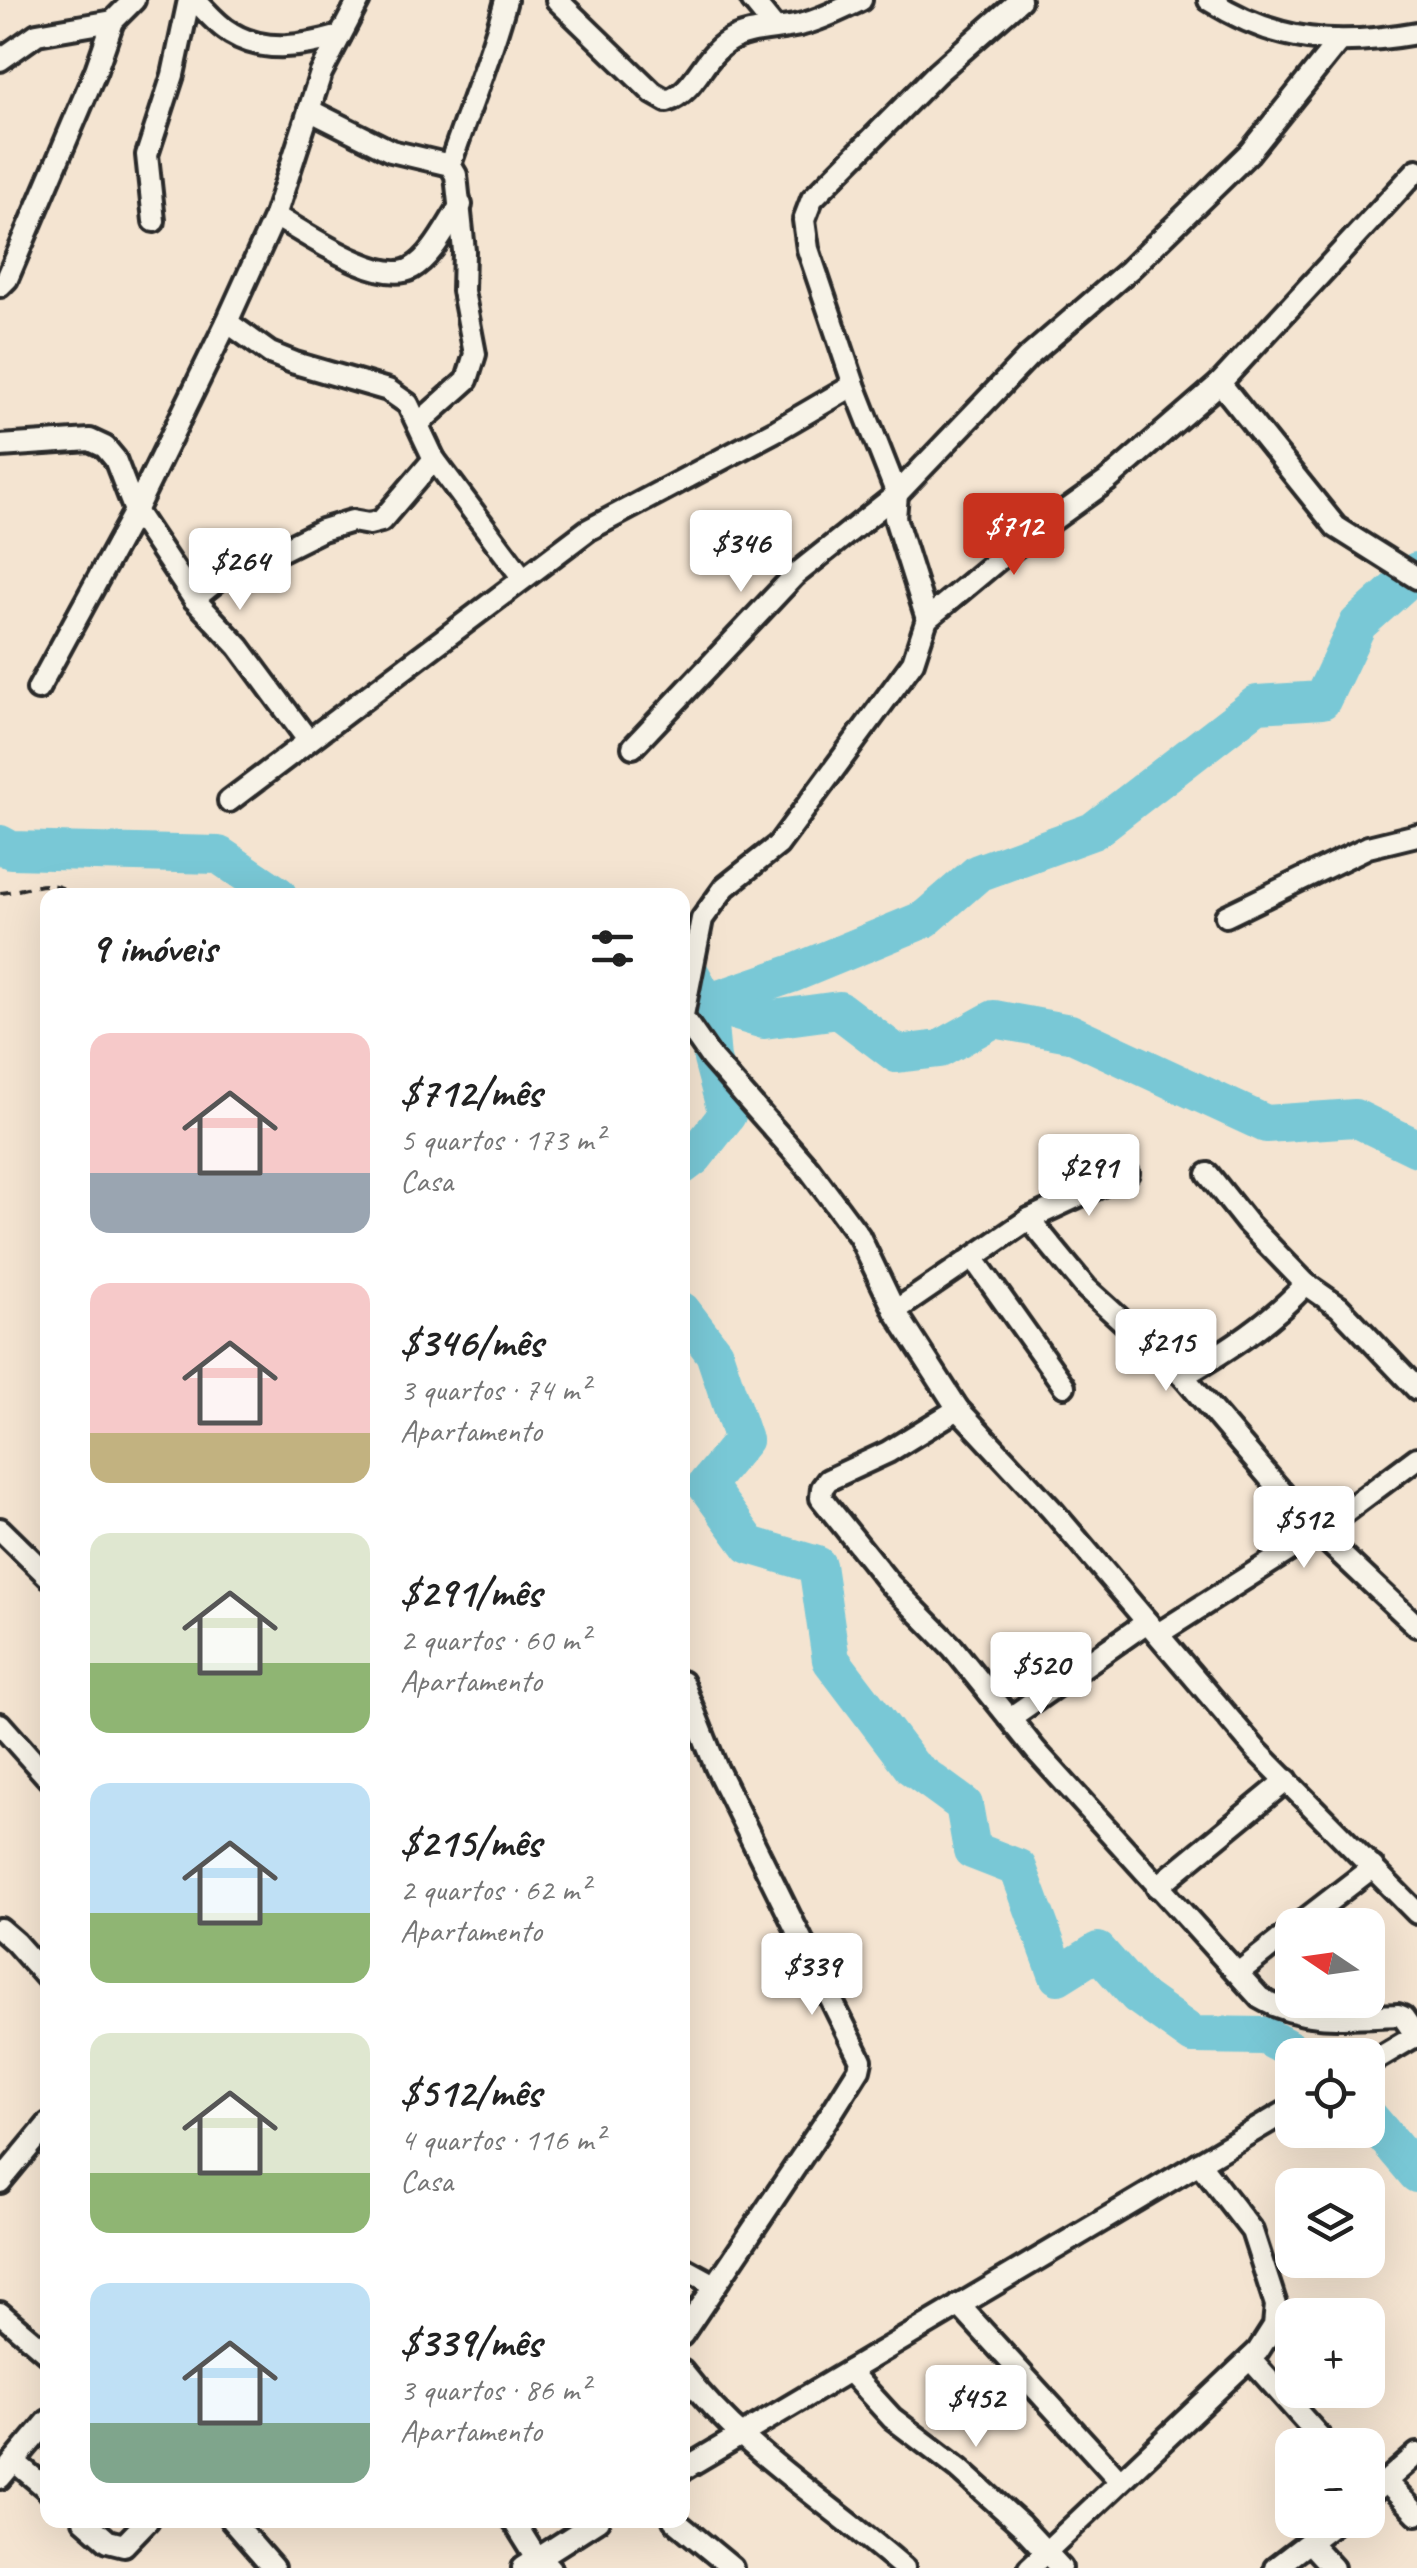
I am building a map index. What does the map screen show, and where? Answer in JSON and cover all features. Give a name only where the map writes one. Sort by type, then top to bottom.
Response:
[{"type":"street","points":[[0,286],[7,280],[46,192],[113,21],[134,0]]},
{"type":"street","points":[[154,221],[147,155],[192,0],[232,35],[246,39],[300,48],[340,36]]},
{"type":"street","points":[[38,688],[135,511],[227,322],[275,216],[321,72],[359,0]]},
{"type":"street","points":[[450,165],[492,53],[506,0]]},
{"type":"street","points":[[557,0],[653,93],[667,101],[681,96],[710,56],[729,40],[774,27],[799,26],[861,0]]},
{"type":"street","points":[[752,0],[774,27]]},
{"type":"street","points":[[927,620],[895,518],[898,494],[854,386],[808,248],[804,220],[812,199],[937,73],[1020,0]]},
{"type":"street","points":[[1209,0],[1238,18],[1287,36],[1338,42],[1417,34]]},
{"type":"street","points":[[0,60],[37,34],[113,21]]},
{"type":"street","points":[[633,747],[796,575],[898,494],[1027,358],[1129,270],[1249,152],[1338,42]]},
{"type":"street","points":[[309,110],[391,151],[450,165],[456,175],[461,205],[462,291],[475,354],[472,374],[420,423]]},
{"type":"street","points":[[690,983],[702,919],[726,887],[778,845],[912,662],[927,620],[999,558],[1106,481],[1220,383],[1417,170]]},
{"type":"street","points":[[275,216],[353,260],[376,269],[404,272],[416,266],[461,205]]},
{"type":"street","points":[[227,322],[270,353],[295,364],[388,390],[408,404],[434,459],[522,577]]},
{"type":"street","points":[[1220,383],[1336,527],[1417,578]]},
{"type":"street","points":[[229,801],[588,530],[854,386]]},
{"type":"street","points":[[0,446],[90,440],[105,447],[116,459],[135,511],[194,599],[239,647],[308,740]]},
{"type":"street","points":[[194,599],[234,567],[322,530],[352,521],[381,521],[434,459]]},
{"type":"street","points":[[1226,916],[1368,847],[1417,836]]},
{"type":"street","points":[[690,1029],[809,1170],[859,1236],[896,1311],[958,1409],[1052,1510],[1286,1780],[1417,1913]]},
{"type":"street","points":[[896,1311],[1029,1219],[1128,1174]]},
{"type":"street","points":[[1208,1174],[1247,1224],[1306,1284],[1339,1307],[1417,1389]]},
{"type":"street","points":[[1029,1219],[1086,1288],[1183,1376],[1318,1532],[1417,1626]]},
{"type":"street","points":[[973,1258],[1064,1386]]},
{"type":"street","points":[[1183,1376],[1264,1324],[1306,1284]]},
{"type":"street","points":[[958,1409],[888,1452],[828,1480],[821,1498],[890,1584],[953,1648],[1010,1718],[1260,1998],[1302,2016],[1403,2016],[1417,2036],[1385,2054]]},
{"type":"street","points":[[1010,1718],[1152,1628],[1318,1532],[1417,1458]]},
{"type":"street","points":[[0,1529],[40,1568]]},
{"type":"street","points":[[690,1702],[716,1766],[861,2060],[832,2112],[690,2323]]},
{"type":"street","points":[[0,1724],[40,1769]]},
{"type":"street","points":[[1158,1886],[1286,1780]]},
{"type":"street","points":[[1320,1908],[1372,1867]]},
{"type":"street","points":[[0,1929],[40,1970]]},
{"type":"street","points":[[1238,1973],[1275,1944]]},
{"type":"street","points":[[690,2465],[1275,2118]]},
{"type":"street","points":[[0,2182],[40,2134]]},
{"type":"street","points":[[1030,2568],[1269,2338],[1276,2305],[1252,2231],[1199,2163]]},
{"type":"street","points":[[690,2271],[715,2285]]},
{"type":"street","points":[[959,2306],[1120,2481]]},
{"type":"street","points":[[0,2312],[40,2347]]},
{"type":"street","points":[[1250,2359],[1312,2428]]},
{"type":"street","points":[[849,2370],[892,2418],[960,2469],[1061,2568]]},
{"type":"street","points":[[690,2381],[741,2435],[904,2568]]},
{"type":"street","points":[[0,2478],[40,2431]]},
{"type":"street","points":[[1385,2480],[1417,2454]]},
{"type":"street","points":[[14,2462],[40,2483]]},
{"type":"street","points":[[1385,2497],[1417,2514]]},
{"type":"street","points":[[93,2528],[108,2541],[124,2545],[140,2528]]},
{"type":"street","points":[[238,2528],[273,2568]]},
{"type":"street","points":[[517,2528],[536,2564],[587,2528]]},
{"type":"street","points":[[684,2528],[732,2568]]},
{"type":"street","points":[[1275,2568],[1314,2538]]},
{"type":"street","points":[[1309,2542],[1334,2568]]},
{"type":"path","points":[[0,893],[46,882],[62,888]]},
{"type":"waterway","points":[[707,1003],[794,973],[925,919],[978,873],[1093,831],[1257,704],[1322,700],[1358,624],[1417,571]]},
{"type":"waterway","points":[[0,844],[11,850],[219,855],[268,888]]},
{"type":"waterway","points":[[690,972],[707,1003],[712,1059],[727,1115],[690,1160]]},
{"type":"waterway","points":[[707,1003],[764,1020],[839,1010],[897,1054],[940,1049],[994,1019],[1070,1033],[1266,1124],[1355,1118],[1417,1148]]},
{"type":"waterway","points":[[690,1322],[714,1353],[743,1440],[706,1485],[750,1545],[817,1565],[831,1660],[912,1767],[964,1805],[972,1850],[1018,1868],[1058,1976],[1098,1951],[1137,1995],[1193,2035],[1265,2036],[1275,2041]]},
{"type":"waterway","points":[[1385,2136],[1417,2174]]}]
